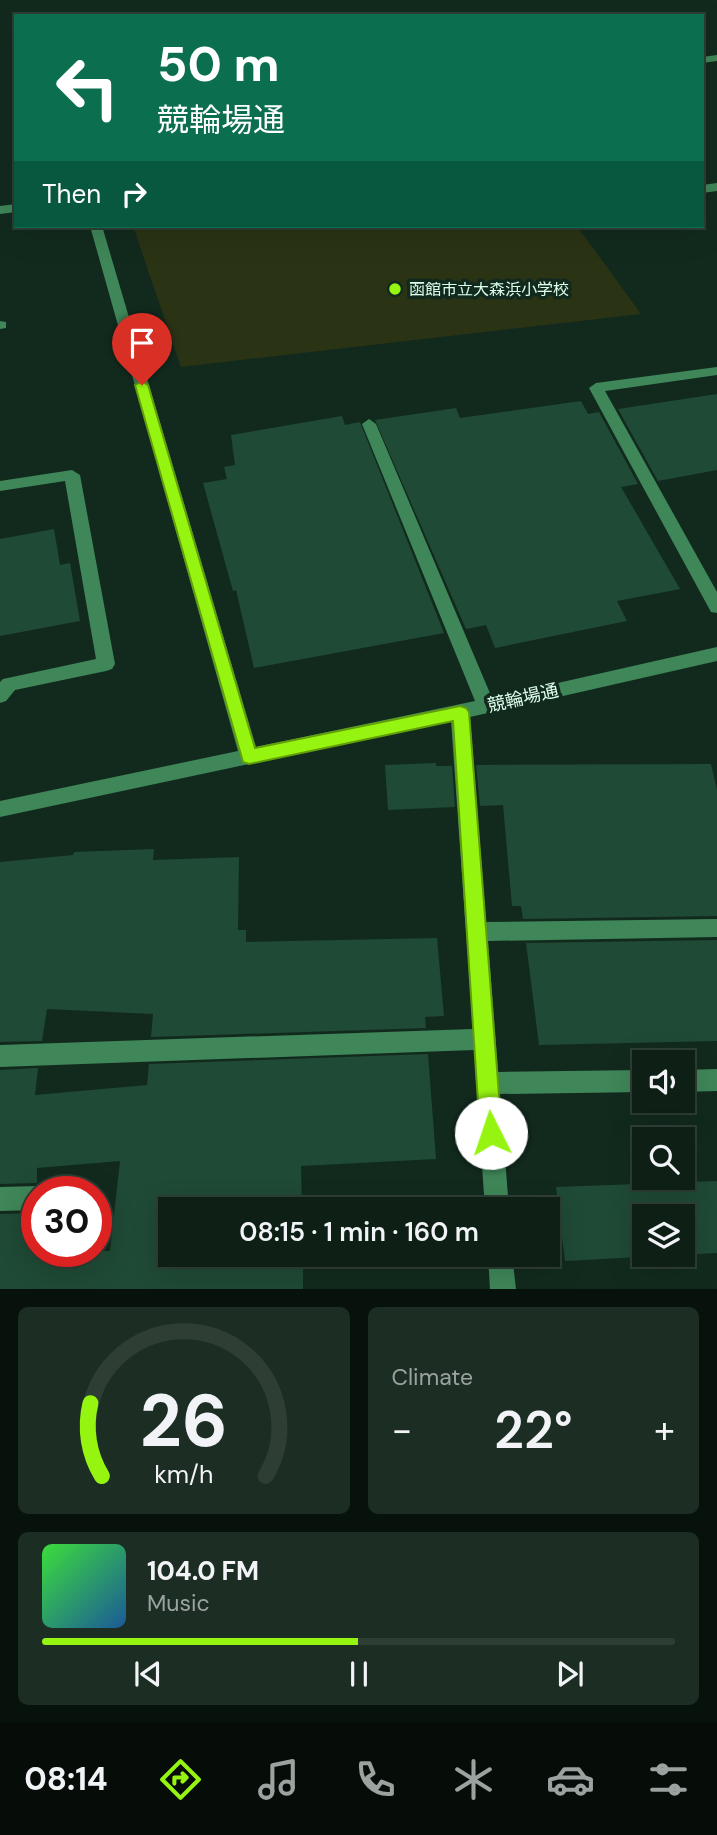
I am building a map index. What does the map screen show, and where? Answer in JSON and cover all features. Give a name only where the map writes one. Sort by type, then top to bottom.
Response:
[{"type":"street","points":[[97,228],[249,757]]},
{"type":"street","points":[[717,371],[596,388],[717,607]]},
{"type":"street","points":[[369,424],[486,706]]},
{"type":"street","points":[[0,486],[72,475],[106,664],[9,684],[0,696]]},
{"type":"street","name":"競輪場通","points":[[0,809],[460,712],[717,654]]},
{"type":"street","points":[[460,712],[496,1197]]},
{"type":"street","points":[[477,932],[717,928]]},
{"type":"street","points":[[0,1056],[485,1039]]},
{"type":"street","points":[[695,1081],[717,1080]]},
{"type":"street","points":[[487,1083],[632,1081]]},
{"type":"street","points":[[0,1199],[21,1198]]},
{"type":"street","points":[[501,1267],[502,1289]]},
{"type":"green space","name":"函館市立大森浜小学校","points":[[134,228],[578,228],[641,314],[181,367]]},
{"type":"building","points":[[717,394],[717,470],[658,481],[618,409]]},
{"type":"building","points":[[581,401],[588,414],[599,412],[638,484],[621,487],[680,589],[617,601],[627,621],[495,648],[486,625],[466,629],[375,420],[456,408],[460,418]]},
{"type":"building","points":[[342,416],[345,425],[360,422],[444,633],[254,668],[236,590],[233,591],[203,483],[227,479],[224,467],[235,465],[231,435]]},
{"type":"building","points":[[54,529],[60,565],[70,563],[80,621],[0,636],[0,539]]},
{"type":"building","points":[[436,763],[436,766],[452,766],[455,807],[388,810],[385,765]]},
{"type":"building","points":[[711,764],[717,790],[717,916],[523,919],[521,906],[512,906],[503,805],[480,806],[476,765]]},
{"type":"building","points":[[154,849],[153,860],[239,857],[238,930],[246,930],[246,942],[437,938],[444,1016],[425,1017],[426,1028],[151,1037],[153,1014],[47,1009],[42,1041],[0,1042],[0,862],[73,855],[74,852]]},
{"type":"building","points":[[717,940],[717,1041],[539,1045],[526,943]]},
{"type":"building","points":[[428,1054],[436,1159],[301,1166],[302,1197],[158,1197],[158,1267],[303,1267],[303,1289],[0,1289],[0,1214],[21,1213],[21,1267],[112,1267],[112,1233],[120,1161],[37,1168],[37,1176],[21,1176],[21,1183],[0,1184],[0,1070],[38,1068],[35,1095],[147,1085],[149,1064]]},
{"type":"building","points":[[717,1181],[717,1253],[695,1254],[695,1204],[632,1204],[632,1257],[565,1261],[560,1197],[557,1197],[556,1187],[632,1184],[632,1190],[695,1190],[695,1182]]},
{"type":"place","name":"函館市立大森浜小学校","points":[[395,289]]},
{"type":"route","points":[[142,385],[249,757],[460,712],[491,1133]]}]
